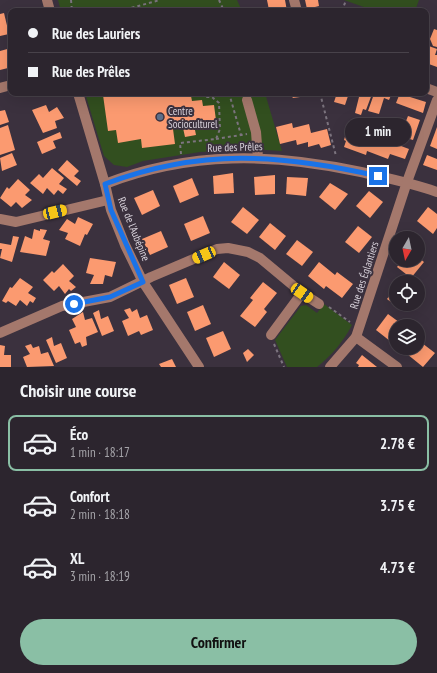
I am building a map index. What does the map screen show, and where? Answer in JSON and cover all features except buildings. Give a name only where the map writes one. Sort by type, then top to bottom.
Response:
[{"type":"street","name":"Rue de l'Aubépine","points":[[79,96],[105,184],[108,200],[125,244],[143,282],[199,367]]},
{"type":"street","points":[[247,100],[256,132],[258,158]]},
{"type":"street","name":"Rue des Églantiers","points":[[330,367],[357,333],[406,182],[437,100]]},
{"type":"street","name":"Rue des Prêles","points":[[105,184],[150,168],[182,162],[258,158],[293,160],[335,166],[406,182],[437,192]]},
{"type":"street","points":[[0,219],[16,222],[108,200]]},
{"type":"street","points":[[0,333],[62,306],[110,297],[217,249],[228,248],[248,252],[260,258],[302,293],[319,304]]},
{"type":"street","points":[[270,335],[302,293]]},
{"type":"street","points":[[357,333],[397,367]]},
{"type":"path","points":[[131,8],[160,0]]},
{"type":"path","points":[[204,96],[212,97],[220,106],[220,129],[216,139]]},
{"type":"path","points":[[230,96],[241,135]]},
{"type":"path","points":[[321,96],[336,158],[335,166]]},
{"type":"path","points":[[182,162],[180,143],[256,132]]},
{"type":"path","points":[[319,304],[322,301],[357,333]]},
{"type":"path","points":[[270,335],[284,367]]},
{"type":"green space","points":[[58,0],[237,0],[241,8],[60,8]]},
{"type":"green space","points":[[344,0],[419,0],[416,8],[367,8]]},
{"type":"green space","points":[[86,96],[266,96],[282,151],[250,149],[200,152],[143,161],[127,167],[114,165],[104,156]]},
{"type":"green space","points":[[324,304],[352,325],[349,331],[337,348],[317,367],[287,367],[275,340],[301,306],[306,305],[317,313]]},
{"type":"place","name":"Centre Socioculturel","points":[[160,117]]},
{"type":"route","points":[[74,304],[110,297],[143,282],[111,210],[105,184],[150,168],[182,162],[218,159],[258,158],[293,160],[335,166],[378,176]]}]
